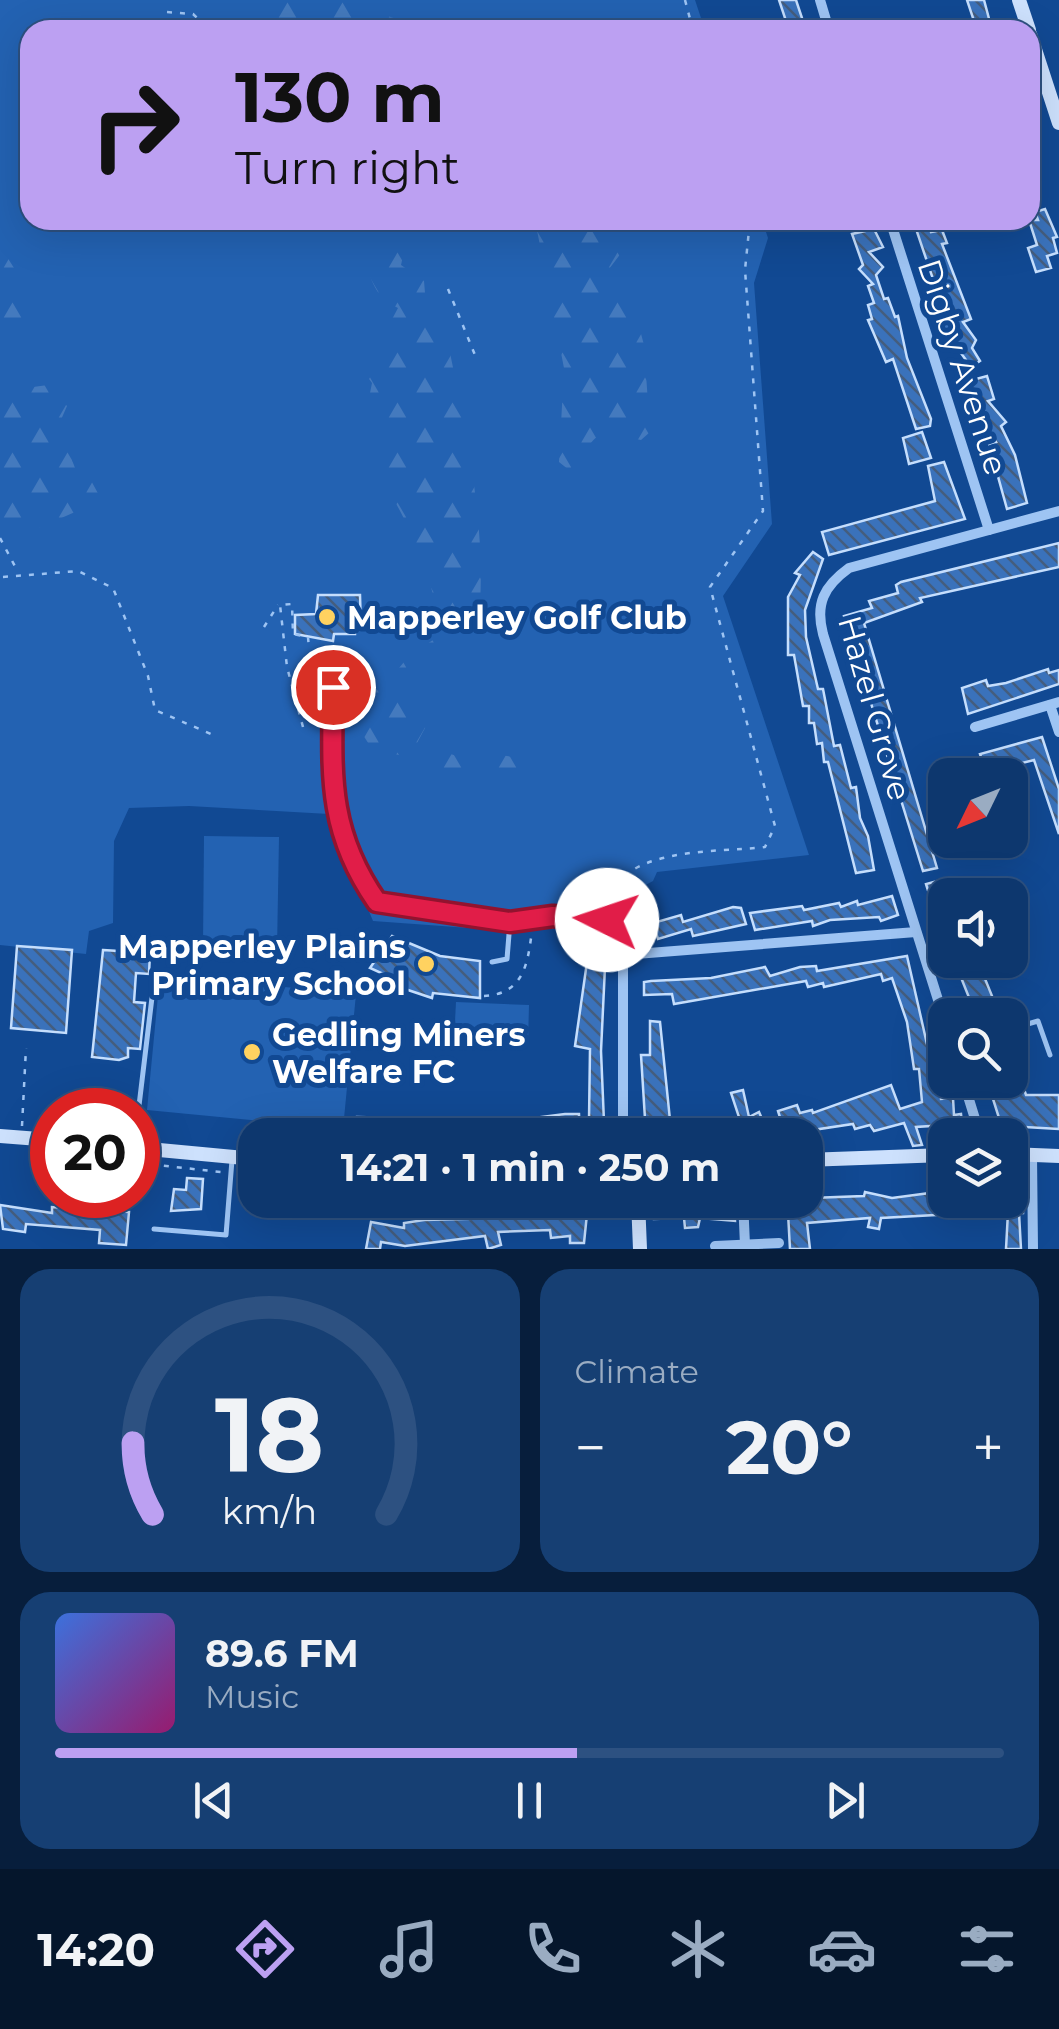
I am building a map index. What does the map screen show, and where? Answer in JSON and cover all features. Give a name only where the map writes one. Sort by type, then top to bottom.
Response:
[{"type":"main road","points":[[1040,60],[1055,98],[1059,123]]},
{"type":"main road","points":[[0,1136],[30,1138]]},
{"type":"main road","points":[[160,1152],[238,1164]]},
{"type":"main road","points":[[1028,1155],[1059,1156]]},
{"type":"main road","points":[[823,1159],[928,1156]]},
{"type":"main road","points":[[639,1218],[640,1249]]},
{"type":"street","name":"Digby Avenue","points":[[893,230],[989,530]]},
{"type":"street","name":"Hazel Grove","points":[[937,998],[823,634],[820,604],[824,590],[848,568],[1059,511]]},
{"type":"street","points":[[975,727],[1055,704],[1059,732]]},
{"type":"street","points":[[623,1118],[624,955],[916,932]]},
{"type":"street","points":[[1032,1155],[1032,1249]]},
{"type":"street","points":[[744,1218],[745,1244]]},
{"type":"street","points":[[715,1246],[779,1243]]},
{"type":"lane","points":[[333,687],[333,806],[353,861],[377,902],[510,922],[553,916],[607,920],[618,929],[624,955]]},
{"type":"lane","points":[[492,962],[507,959],[510,922]]},
{"type":"lane","points":[[141,1088],[153,989]]},
{"type":"lane","points":[[1028,1024],[1038,1021],[1050,1055]]},
{"type":"lane","points":[[154,1229],[226,1235],[231,1165]]},
{"type":"path","points":[[167,12],[193,14],[199,20]]},
{"type":"path","points":[[607,920],[612,890],[626,870],[648,860],[766,847],[776,826],[710,587],[764,511],[745,270],[749,230]]},
{"type":"path","points":[[448,289],[475,354]]},
{"type":"path","points":[[0,538],[19,573]]},
{"type":"path","points":[[2,577],[78,571],[113,588],[148,676],[155,710],[210,734]]},
{"type":"path","points":[[264,627],[280,605],[292,604],[294,634],[308,637],[309,649]]},
{"type":"path","points":[[280,605],[287,667],[303,726]]},
{"type":"path","points":[[203,730],[206,724]]},
{"type":"path","points":[[484,996],[506,992],[523,976],[532,928],[572,927]]},
{"type":"path","points":[[20,1137],[26,1048]]},
{"type":"path","points":[[160,1163],[231,1165]]},
{"type":"green space","points":[[0,0],[695,0],[702,20],[20,20],[20,230],[765,230],[768,238],[754,283],[772,524],[723,596],[809,855],[657,872],[653,881],[640,888],[648,934],[634,936],[623,923],[608,915],[572,910],[498,916],[497,930],[373,921],[329,814],[189,806],[129,808],[114,841],[113,923],[89,931],[86,954],[0,945]]},
{"type":"green space","points":[[231,0],[373,0],[374,11],[399,20],[249,20]]},
{"type":"green space","points":[[0,215],[3,230],[14,246],[7,257],[30,293],[34,333],[0,333]]},
{"type":"green space","points":[[537,230],[626,230],[631,240],[609,269],[636,315],[644,345],[650,432],[641,440],[602,435],[569,470],[559,462],[564,368]]},
{"type":"green space","points":[[398,239],[405,247],[401,265],[424,281],[425,293],[434,295],[441,310],[472,467],[481,588],[478,626],[389,680],[409,656],[436,638],[437,620],[419,552],[398,506],[376,472],[389,451],[389,437],[382,408],[369,398],[372,383],[364,372],[398,308],[376,289],[366,262]]},
{"type":"green space","points":[[48,385],[67,406],[60,422],[76,432],[81,451],[72,460],[75,468],[88,475],[107,510],[92,518],[75,512],[0,545],[0,436],[6,427],[0,423],[3,391]]},
{"type":"green space","points":[[376,689],[432,715],[417,743],[472,761],[490,756],[510,757],[522,761],[522,769],[507,778],[488,773],[463,777],[417,759],[372,749],[342,702]]},
{"type":"green space","points":[[204,836],[279,837],[277,949],[203,947]]},
{"type":"green space","name":"Gedling Miners Welfare FC","points":[[160,975],[356,994],[344,1118],[238,1119],[160,1111],[160,1088],[149,1088]]},
{"type":"green space","points":[[456,1002],[529,1005],[528,1043],[454,1040]]},
{"type":"building","points":[[779,0],[796,0],[803,20],[786,20]]},
{"type":"building","points":[[967,0],[984,0],[989,20],[974,20]]},
{"type":"building","points":[[1045,209],[1057,237],[1053,238],[1057,253],[1047,256],[1051,268],[1036,272],[1028,248],[1037,245],[1032,230],[1040,230],[1040,210]]},
{"type":"building","points":[[874,230],[883,247],[869,252],[883,267],[876,275],[884,299],[888,298],[895,317],[898,316],[907,358],[931,419],[930,426],[916,429],[893,359],[886,362],[868,320],[872,319],[868,305],[874,303],[868,286],[873,284],[859,269],[863,265],[852,234]]},
{"type":"building","points":[[916,230],[942,230],[947,243],[942,244],[971,319],[963,322],[976,340],[972,348],[980,361],[971,367],[943,328],[940,318],[952,314],[942,286],[936,288]]},
{"type":"building","points":[[987,376],[994,399],[988,401],[1006,422],[1001,426],[1015,455],[1027,503],[1007,509],[989,444],[996,442],[979,415],[984,411],[979,395],[972,397],[965,382]]},
{"type":"building","points":[[922,432],[931,458],[909,464],[903,438]]},
{"type":"building","points":[[944,462],[965,519],[829,555],[822,532],[935,501],[928,466]]},
{"type":"building","points":[[1059,543],[1059,567],[920,598],[922,602],[864,623],[928,838],[928,858],[934,858],[937,868],[923,871],[844,616],[872,608],[869,601],[898,593],[896,585]]},
{"type":"building","points":[[813,552],[823,559],[805,610],[806,637],[818,689],[823,689],[834,746],[840,745],[851,788],[856,787],[874,870],[856,873],[828,762],[824,762],[822,743],[817,744],[814,723],[809,723],[809,706],[803,706],[794,655],[788,655],[788,597],[800,575],[795,573]]},
{"type":"building","name":"Mapperley Golf Club","points":[[318,595],[360,595],[361,628],[355,628],[355,634],[334,634],[333,641],[295,634],[295,615],[316,614]]},
{"type":"building","points":[[1048,669],[1049,673],[1059,670],[1059,684],[968,714],[962,688],[986,680],[988,686],[1006,683]]},
{"type":"building","points":[[1042,737],[1059,789],[1059,834],[1034,760],[981,758],[980,754]]},
{"type":"building","points":[[892,896],[898,915],[881,921],[879,917],[830,920],[813,926],[812,921],[755,930],[750,913],[802,906],[804,910],[839,903],[841,907],[857,901],[858,905]]},
{"type":"building","points":[[741,908],[746,924],[693,936],[691,929],[658,939],[653,923],[681,915],[683,922]]},
{"type":"building","name":"Mapperley Plains Primary School","points":[[392,936],[440,956],[480,961],[480,998],[433,993],[432,998],[396,986],[399,981],[370,968]]},
{"type":"building","points":[[579,943],[606,946],[601,1051],[604,1118],[589,1118],[590,1049],[575,1046],[587,962],[577,961]]},
{"type":"building","points":[[17,946],[72,950],[66,1033],[11,1028]]},
{"type":"building","points":[[103,950],[150,953],[149,974],[136,973],[134,1002],[145,1003],[140,1049],[128,1048],[128,1057],[119,1060],[92,1057]]},
{"type":"building","points":[[907,956],[928,1049],[928,1098],[953,1098],[954,1115],[961,1114],[961,1118],[928,1118],[928,1126],[916,1127],[922,1145],[913,1146],[904,1123],[874,1131],[870,1125],[855,1129],[853,1124],[823,1128],[823,1118],[780,1118],[778,1111],[797,1105],[800,1113],[813,1113],[891,1085],[900,1109],[922,1102],[919,1069],[914,1069],[907,1022],[892,978],[883,981],[881,974],[824,987],[823,983],[808,987],[806,981],[674,1004],[672,994],[644,995],[644,982],[711,978],[765,967],[770,976],[800,967],[816,966],[817,971]]},
{"type":"building","points":[[961,978],[985,978],[993,998],[969,998]]},
{"type":"building","points":[[650,1021],[660,1022],[670,1118],[645,1118],[641,1055],[650,1055]]},
{"type":"building","points":[[743,1090],[749,1117],[759,1112],[762,1118],[716,1118],[739,1117],[731,1093]]},
{"type":"building","points":[[1059,1095],[1059,1129],[1028,1127],[1028,1118],[999,1118],[993,1098]]},
{"type":"building","points":[[579,1114],[579,1118],[533,1118]]},
{"type":"building","points":[[187,1178],[203,1179],[201,1209],[171,1211],[174,1189],[186,1190]]},
{"type":"building","points":[[865,1192],[892,1198],[928,1193],[928,1215],[881,1218],[879,1229],[868,1227],[870,1218],[807,1223],[810,1249],[790,1249],[788,1218],[823,1218],[823,1198],[864,1196]]},
{"type":"building","points":[[0,1205],[30,1210],[30,1218],[128,1218],[126,1245],[99,1243],[100,1230],[26,1224],[25,1232],[3,1229]]},
{"type":"building","points":[[587,1218],[584,1243],[570,1243],[570,1236],[551,1238],[550,1230],[498,1232],[501,1245],[488,1249],[485,1236],[405,1246],[381,1242],[380,1249],[366,1249],[371,1222],[404,1228],[404,1223]]},
{"type":"building","points":[[684,1218],[700,1218],[698,1227],[685,1228]]},
{"type":"building","points":[[1008,1218],[1019,1218],[1021,1249],[1006,1249]]},
{"type":"place","name":"Mapperley Golf Club","points":[[327,617]]},
{"type":"place","name":"Mapperley Plains Primary School","points":[[426,964]]},
{"type":"place","name":"Gedling Miners Welfare FC","points":[[252,1052]]},
{"type":"route","points":[[333,687],[333,806],[353,861],[377,902],[510,922],[553,916],[607,920]]}]
